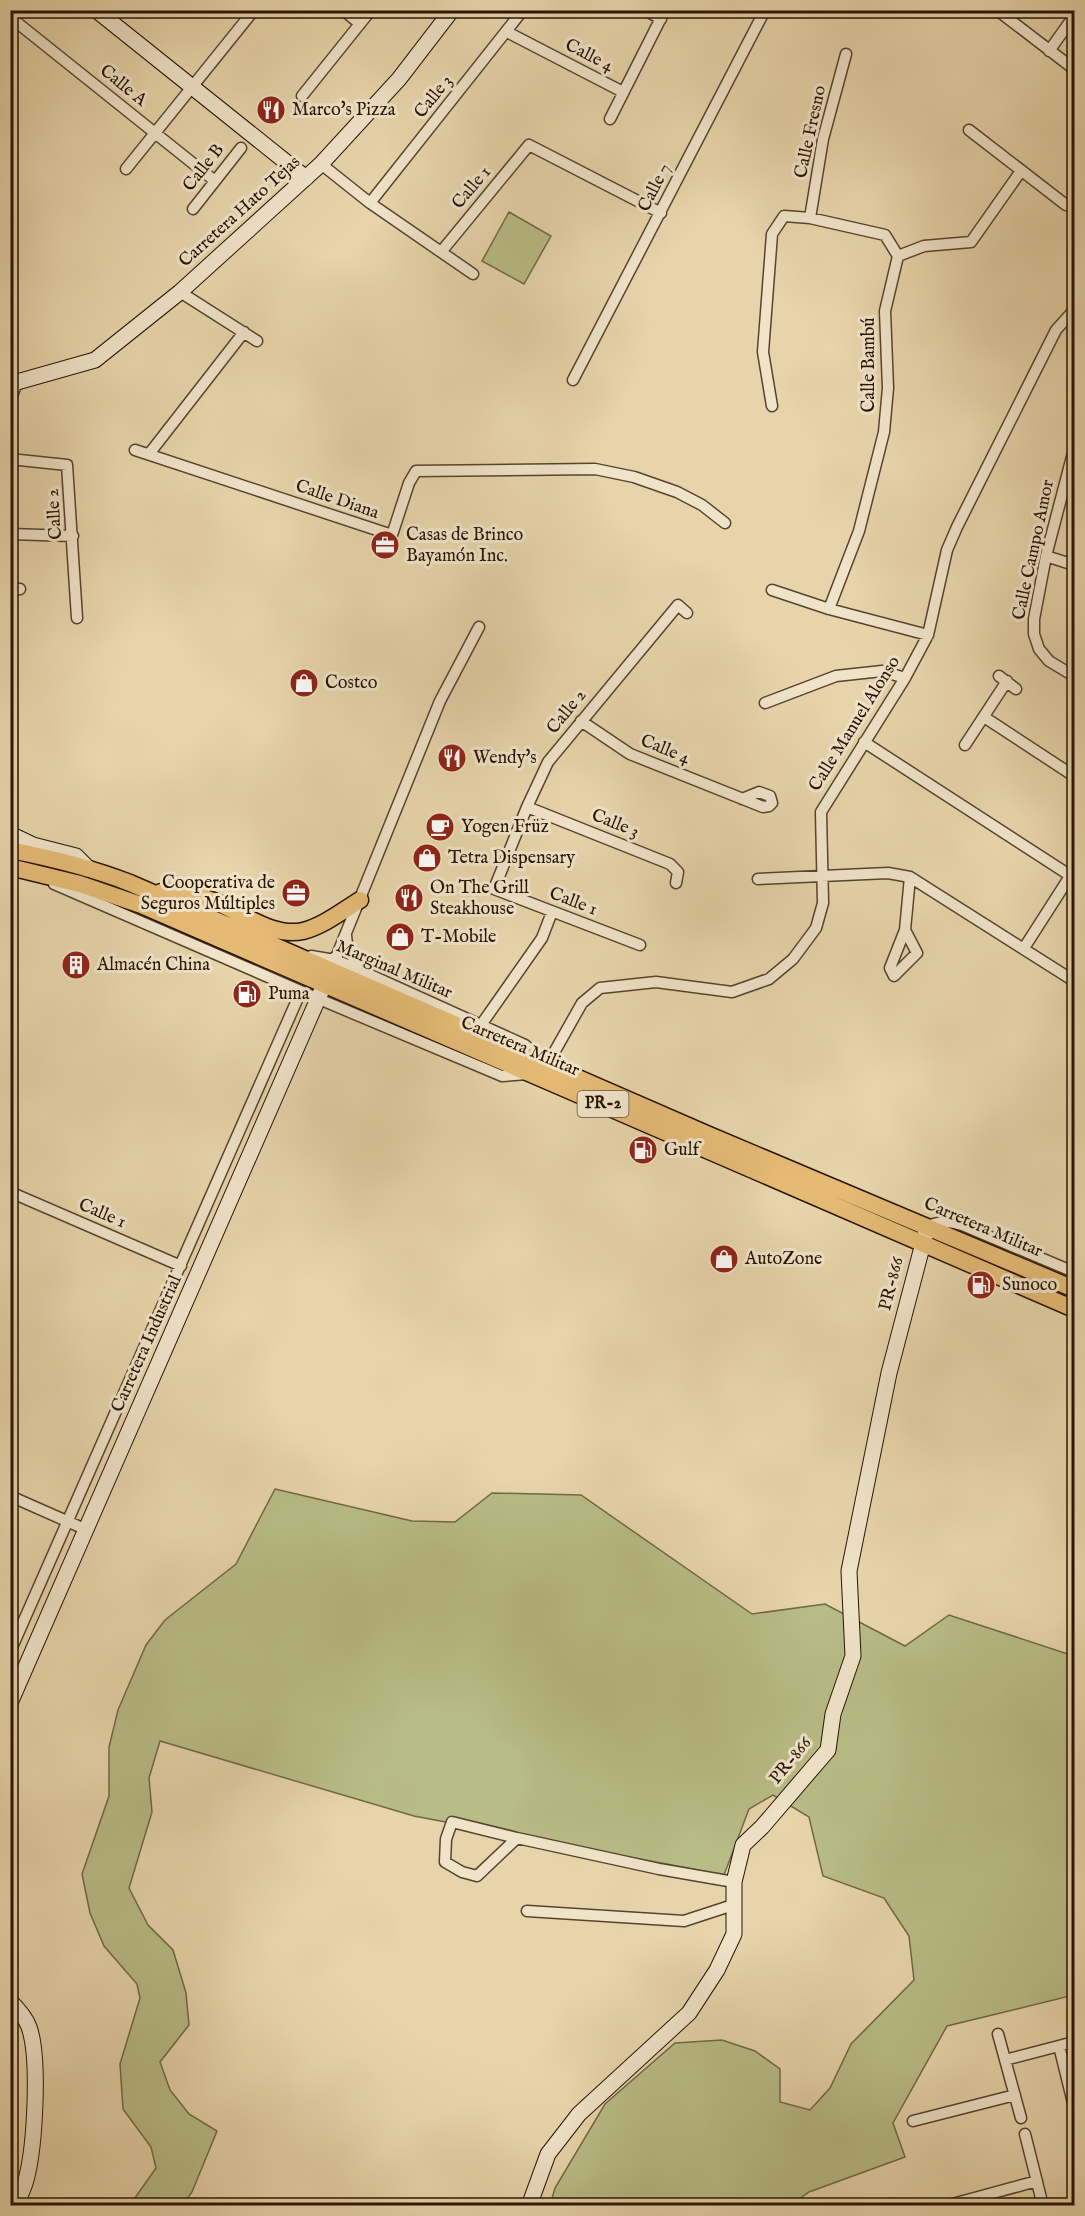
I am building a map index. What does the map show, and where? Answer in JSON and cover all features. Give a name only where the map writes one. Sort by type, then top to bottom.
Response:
[{"type":"main road","name":"Carretera Militar","points":[[10,850],[113,876],[285,951],[327,979]]},
{"type":"main road","name":"Carretera Militar","points":[[14,868],[80,884],[141,905],[327,979],[540,1070],[1074,1309]]},
{"type":"main road","points":[[149,892],[176,892],[210,900],[278,930],[293,932],[313,928],[360,900]]},
{"type":"main road","name":"Carretera Militar","points":[[540,1070],[927,1226],[1074,1288]]},
{"type":"street","points":[[96,10],[306,178]]},
{"type":"street","points":[[126,169],[254,10]]},
{"type":"street","points":[[343,10],[360,24]]},
{"type":"street","points":[[302,96],[371,10]]},
{"type":"street","name":"Carretera Hato Tejas","points":[[14,383],[95,360],[180,292],[321,164],[399,79],[452,10]]},
{"type":"street","name":"Calle 3","points":[[370,203],[523,10]]},
{"type":"street","points":[[610,118],[663,15],[645,10]]},
{"type":"street","name":"Calle 7","points":[[573,380],[765,10]]},
{"type":"street","points":[[997,10],[1074,69]]},
{"type":"street","points":[[1049,51],[1074,16]]},
{"type":"street","name":"Calle A","points":[[10,17],[215,181]]},
{"type":"street","name":"Calle 4","points":[[507,32],[623,92]]},
{"type":"street","name":"Calle Fresno","points":[[810,218],[823,139],[846,54]]},
{"type":"street","points":[[969,130],[1066,205]]},
{"type":"street","name":"Calle 1","points":[[441,252],[529,146],[661,213]]},
{"type":"street","name":"Calle B","points":[[193,209],[241,148]]},
{"type":"street","points":[[321,164],[370,203],[473,274]]},
{"type":"street","points":[[772,406],[763,352],[772,234],[784,216],[810,218],[885,235],[898,256],[924,246],[971,242],[1021,171]]},
{"type":"street","name":"Calle Bambú","points":[[829,609],[859,531],[884,432],[888,388],[885,311],[898,256]]},
{"type":"street","points":[[180,292],[257,340]]},
{"type":"street","name":"Calle Manuel Alonso","points":[[540,1070],[582,1003],[600,988],[656,982],[732,992],[769,979],[793,959],[816,928],[823,903],[821,812],[905,678],[928,635],[947,550],[957,527],[1056,330],[1074,310]]},
{"type":"street","points":[[135,450],[149,454],[244,332]]},
{"type":"street","points":[[10,402],[14,383]]},
{"type":"street","name":"Calle Campo Amor","points":[[1074,449],[1071,471],[1046,556],[1034,619],[1034,634],[1039,649],[1049,661],[1074,676]]},
{"type":"street","name":"Calle Diana","points":[[149,454],[392,536],[409,483],[416,471],[595,469],[634,477],[677,492],[702,505],[725,523]]},
{"type":"street","name":"Calle 2","points":[[10,459],[67,465],[77,618]]},
{"type":"street","points":[[10,534],[73,536]]},
{"type":"street","points":[[1046,556],[1074,566]]},
{"type":"street","points":[[772,590],[829,609],[928,635]]},
{"type":"street","name":"Calle 2","points":[[494,889],[548,762],[678,605],[687,613]]},
{"type":"street","points":[[327,979],[440,700],[479,627]]},
{"type":"street","points":[[765,704],[836,676],[882,671],[905,678]]},
{"type":"street","points":[[965,744],[984,717],[1003,679],[1016,689]]},
{"type":"street","points":[[984,717],[1074,776]]},
{"type":"street","name":"Calle 4","points":[[581,721],[630,754],[742,799]]},
{"type":"street","points":[[864,742],[1073,875],[1024,948]]},
{"type":"street","name":"Calle 3","points":[[527,807],[670,864],[678,872],[676,883]]},
{"type":"street","points":[[10,834],[33,845],[75,856],[88,869]]},
{"type":"street","name":"Marginal Militar","points":[[14,868],[301,991],[327,979],[372,976],[525,1045],[540,1070],[502,1076],[327,979]]},
{"type":"street","points":[[758,879],[888,873],[910,877],[1074,981]]},
{"type":"street","points":[[905,930],[910,877]]},
{"type":"street","name":"Calle 1","points":[[494,889],[640,945]]},
{"type":"street","points":[[481,1025],[542,938],[552,912]]},
{"type":"street","points":[[346,934],[346,946],[351,957],[372,976]]},
{"type":"street","name":"Carretera Industrial","points":[[10,1703],[327,979]]},
{"type":"street","points":[[10,1652],[301,991]]},
{"type":"street","name":"Calle 1","points":[[10,1192],[181,1266]]},
{"type":"street","points":[[927,1226],[939,1221],[962,1225],[1074,1272]]},
{"type":"street","name":"PR-866","points":[[529,2205],[548,2154],[579,2114],[689,2013],[717,1970],[734,1934],[734,1882],[743,1845],[762,1827],[828,1750],[833,1714],[853,1656],[849,1571],[890,1373],[927,1226]]},
{"type":"street","points":[[10,1496],[87,1530]]},
{"type":"street","points":[[517,1838],[477,1876],[462,1872],[445,1862],[446,1839],[452,1822],[659,1869],[734,1882]]},
{"type":"street","points":[[527,1911],[684,1921],[733,1905]]},
{"type":"street","points":[[10,2001],[29,2024],[34,2048],[34,2112],[30,2150],[26,2179],[16,2205]]},
{"type":"street","points":[[998,2034],[1021,2118]]},
{"type":"street","points":[[1005,2060],[1074,2042]]},
{"type":"street","points":[[1059,2046],[1074,2105]]},
{"type":"street","points":[[913,2121],[1015,2095]]},
{"type":"street","points":[[1025,2134],[1043,2205]]},
{"type":"street","points":[[945,2205],[1036,2181]]},
{"type":"green space","points":[[509,212],[551,236],[524,284],[482,261]]},
{"type":"green space","points":[[275,1489],[412,1521],[455,1522],[492,1493],[581,1495],[752,1614],[825,1604],[905,1646],[949,1615],[1074,1656],[1074,1995],[947,2026],[893,2123],[905,2157],[809,2192],[791,2205],[684,2206],[680,2203],[661,2206],[550,2205],[555,2188],[605,2104],[675,2043],[722,2040],[755,2051],[780,2069],[780,2102],[810,2110],[830,2088],[851,2044],[914,1980],[909,1936],[884,1898],[823,1876],[809,1817],[773,1795],[749,1809],[724,1875],[414,1816],[160,1741],[149,1778],[152,1812],[129,1888],[148,1925],[173,1950],[186,1993],[189,2025],[160,2062],[170,2090],[189,2114],[217,2131],[192,2192],[183,2205],[130,2205],[156,2168],[151,2147],[123,2109],[120,2064],[140,1998],[137,1984],[104,1946],[90,1913],[82,1874],[109,1796],[109,1747],[118,1710],[146,1645],[165,1620],[236,1564]]},
{"type":"place","name":"Marco's Pizza","points":[[271,110]]},
{"type":"place","name":"Casas de Brinco Bayamón Inc.","points":[[385,545]]},
{"type":"place","name":"Costco","points":[[304,683]]},
{"type":"place","name":"Wendy's","points":[[452,758]]},
{"type":"place","name":"Yogen Früz","points":[[440,827]]},
{"type":"place","name":"Tetra Dispensary","points":[[427,858]]},
{"type":"place","name":"Cooperativa de Seguros Múltiples","points":[[296,893]]},
{"type":"place","name":"On The Grill Steakhouse","points":[[409,898]]},
{"type":"place","name":"T-Mobile","points":[[400,937]]},
{"type":"place","name":"Almacén China","points":[[76,965]]},
{"type":"place","name":"Puma","points":[[247,994]]},
{"type":"place","name":"Gulf","points":[[643,1150]]},
{"type":"place","name":"AutoZone","points":[[724,1259]]},
{"type":"place","name":"Sunoco","points":[[981,1285]]}]
